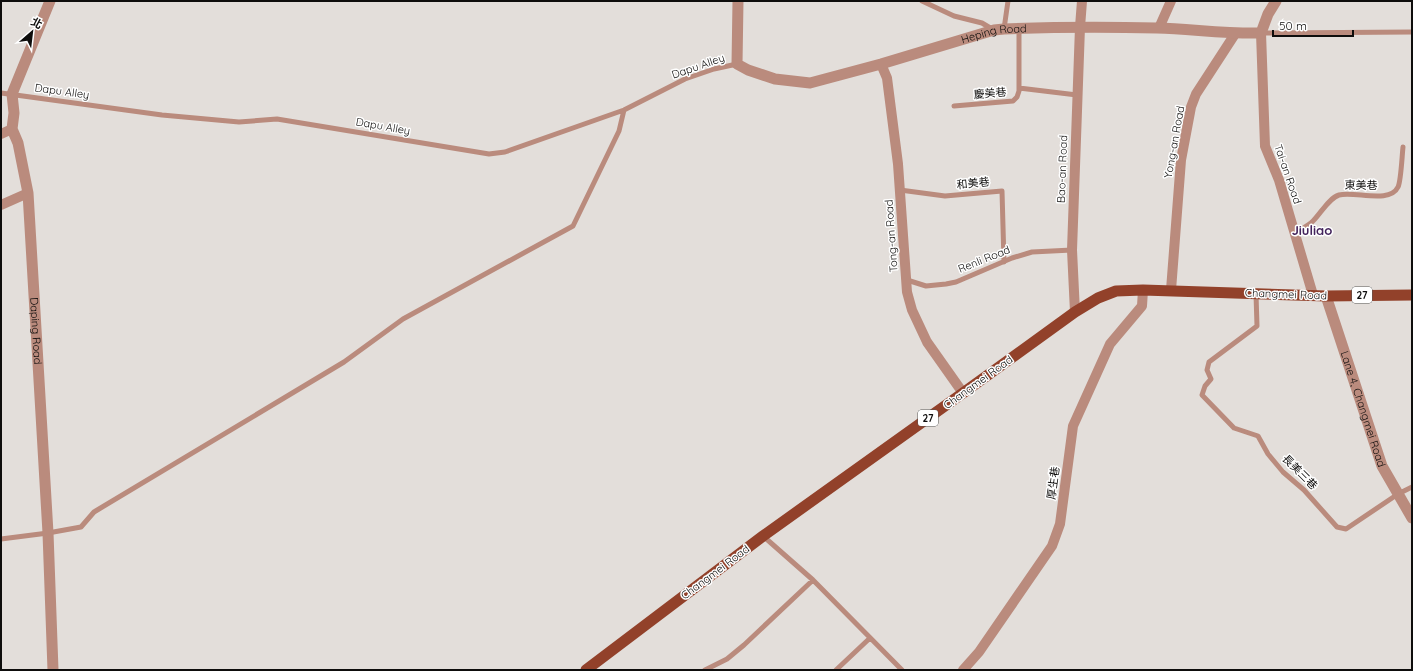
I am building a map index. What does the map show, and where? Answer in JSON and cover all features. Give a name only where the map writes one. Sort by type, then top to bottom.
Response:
[{"type":"main road","name":"Changmei Road","points":[[586,670],[763,536],[964,393],[1074,312],[1098,298],[1116,291],[1143,290],[1326,296],[1412,295]]},
{"type":"street","name":"Daping Road","points":[[50,1],[6,93],[14,112],[12,129],[18,143],[28,193],[48,533],[53,670]]},
{"type":"street","points":[[736,64],[738,1]]},
{"type":"street","name":"Bao-an Road","points":[[1074,312],[1072,250],[1077,95],[1082,1]]},
{"type":"street","points":[[1158,28],[1171,1]]},
{"type":"street","points":[[1261,33],[1268,14],[1276,1]]},
{"type":"street","name":"Heping Road","points":[[736,64],[748,70],[775,79],[810,83],[999,30],[1080,27],[1158,28],[1235,34],[1261,33]]},
{"type":"street","name":"Tai-an Road","points":[[1261,33],[1265,146],[1279,180],[1313,295]]},
{"type":"street","name":"Yong-an Road","points":[[1170,290],[1181,160],[1191,107],[1196,94],[1235,34]]},
{"type":"street","name":"Tong-an Road","points":[[881,64],[887,78],[898,164],[906,279],[912,310],[927,342],[964,393]]},
{"type":"street","points":[[1,134],[12,129]]},
{"type":"street","points":[[1,205],[28,193]]},
{"type":"street","name":"厚生巷","points":[[963,670],[979,652],[1052,546],[1060,524],[1073,426],[1110,344],[1142,306],[1143,290]]},
{"type":"street","name":"Lane 4, Changmei Road","points":[[1326,296],[1382,466],[1412,518]]},
{"type":"lane","points":[[922,1],[954,16],[982,23],[999,30],[1008,1]]},
{"type":"lane","name":"慶美巷","points":[[954,106],[1013,101],[1017,97],[1019,88],[1019,29]]},
{"type":"lane","points":[[1261,33],[1412,32]]},
{"type":"lane","name":"Dapu Alley","points":[[6,93],[162,115],[239,122],[277,119],[489,154],[505,152],[624,110],[685,79],[714,69],[736,64]]},
{"type":"lane","name":"慶美巷","points":[[1019,88],[1077,95]]},
{"type":"lane","points":[[1,539],[81,527],[94,512],[344,362],[403,320],[573,226],[619,131],[624,110]]},
{"type":"lane","name":"東美巷","points":[[1295,233],[1312,222],[1331,200],[1338,195],[1353,194],[1378,196],[1393,193],[1398,187],[1403,147]]},
{"type":"lane","name":"和美巷","points":[[900,190],[945,196],[1002,190],[1004,262]]},
{"type":"lane","name":"Renli Road","points":[[906,279],[926,286],[946,284],[956,282],[1032,252],[1072,250]]},
{"type":"lane","name":"長美三巷","points":[[1256,293],[1257,326],[1209,362],[1207,370],[1211,380],[1205,386],[1202,395],[1234,428],[1258,436],[1268,454],[1283,472],[1304,490],[1337,527],[1346,529],[1398,494]]},
{"type":"lane","points":[[1398,494],[1412,487]]},
{"type":"lane","points":[[763,536],[813,580],[902,670]]},
{"type":"lane","points":[[705,670],[727,659],[744,645],[813,580]]},
{"type":"lane","points":[[836,670],[870,638]]},
{"type":"district","name":"Jiuliao","points":[[1312,230]]}]
